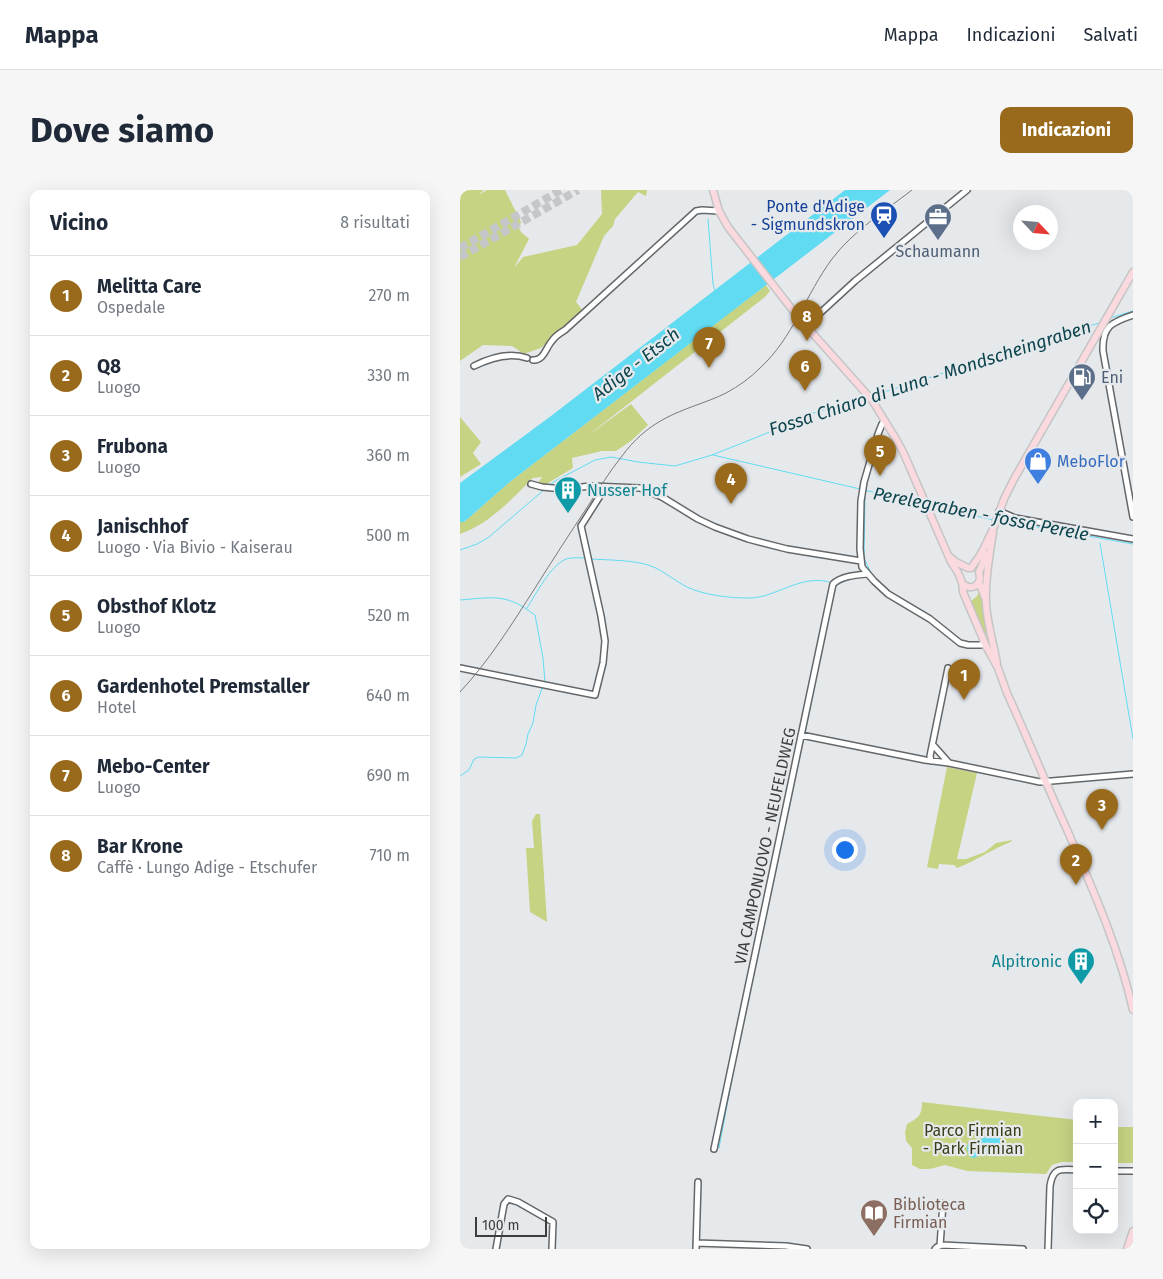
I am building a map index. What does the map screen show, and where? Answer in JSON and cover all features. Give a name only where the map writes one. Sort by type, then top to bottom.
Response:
[{"type":"main road","points":[[713,190],[719,211],[728,227],[806,326],[872,400],[904,454],[948,554],[962,581],[967,587],[971,588],[977,586],[979,582]]},
{"type":"main road","points":[[998,668],[986,602],[979,582],[979,572],[987,554],[998,514],[1014,479],[1133,272]]},
{"type":"main road","points":[[994,528],[980,557],[970,568],[963,572],[963,592],[986,646],[998,668],[1088,877],[1117,952],[1133,1010]]},
{"type":"main road","points":[[986,602],[989,560],[994,528]]},
{"type":"main road","points":[[948,554],[956,562],[979,572]]},
{"type":"main road","points":[[1127,1249],[1133,1231]]},
{"type":"street","points":[[806,326],[855,281],[967,190]]},
{"type":"street","points":[[533,360],[541,358],[553,339],[696,211],[719,211]]},
{"type":"street","points":[[1133,315],[1116,320],[1108,328],[1102,340],[1133,517]]},
{"type":"street","points":[[474,366],[486,360],[508,355],[519,355],[527,358]]},
{"type":"street","points":[[884,422],[878,434],[860,501],[862,567],[888,594],[930,619],[960,643],[981,646]]},
{"type":"street","points":[[531,484],[542,487],[570,489],[591,486],[640,488],[662,497],[714,527],[769,545],[861,561]]},
{"type":"street","points":[[460,668],[595,695],[603,663],[605,642],[581,526],[608,487]]},
{"type":"street","points":[[998,514],[1133,539]]},
{"type":"street","name":"VIA CAMPONUOVO - NEUFELDWEG","points":[[714,1148],[803,735],[833,584],[842,578],[867,574]]},
{"type":"street","points":[[931,761],[930,756],[948,668]]},
{"type":"street","points":[[803,735],[1046,782],[1133,774]]},
{"type":"street","points":[[933,745],[949,763]]},
{"type":"street","points":[[1048,1249],[1052,1177],[1056,1170],[1073,1170]]},
{"type":"street","points":[[1118,1171],[1133,1171]]},
{"type":"street","points":[[696,1249],[698,1182]]},
{"type":"street","points":[[496,1249],[504,1204],[508,1199],[518,1202],[553,1222],[552,1249]]},
{"type":"street","points":[[943,1203],[938,1247],[1023,1249]]},
{"type":"street","points":[[696,1243],[786,1246],[807,1249]]},
{"type":"green space","points":[[460,190],[484,190],[478,195],[487,190],[505,190],[521,222],[519,228],[529,239],[514,268],[523,257],[577,245],[602,214],[601,190],[647,190],[646,196],[638,192],[615,219],[613,226],[604,236],[576,302],[583,311],[541,348],[524,354],[512,346],[483,345],[460,361]]},
{"type":"green space","points":[[766,285],[770,291],[765,297],[586,437],[631,404],[648,425],[631,441],[616,451],[602,451],[572,458],[573,468],[543,486],[538,483],[542,477],[533,478],[481,524],[460,534],[460,522],[464,522],[511,481]]},
{"type":"green space","points":[[460,417],[481,442],[473,453],[481,464],[460,477]]},
{"type":"green space","points":[[980,588],[987,633],[985,634],[971,601],[977,596]]},
{"type":"green space","points":[[947,767],[977,773],[957,859],[966,859],[985,852],[996,843],[1012,840],[957,868],[954,865],[939,864],[938,869],[927,867]]},
{"type":"green space","points":[[536,814],[540,814],[547,922],[530,912],[526,848],[534,848],[532,821]]},
{"type":"green space","name":"Parco Firmian - Park Firmian","points":[[922,1102],[1073,1120],[1073,1162],[1061,1162],[1052,1165],[1046,1174],[967,1171],[945,1165],[930,1169],[920,1169],[912,1165],[912,1148],[906,1141],[905,1132],[907,1124],[917,1118]]},
{"type":"green space","points":[[1118,1127],[1133,1127],[1133,1163],[1118,1163]]},
{"type":"water","name":"Adige - Etsch","points":[[845,190],[890,190],[511,481],[464,522],[460,522],[460,483],[551,416]]},
{"type":"water","points":[[994,1133],[1000,1138],[998,1150],[973,1158],[969,1156],[968,1143]]},
{"type":"waterway","points":[[708,219],[715,291]]},
{"type":"waterway","name":"Fossa Chiaro di Luna - Mondscheingraben","points":[[1110,318],[1133,311]]},
{"type":"waterway","name":"Fossa Chiaro di Luna - Mondscheingraben","points":[[872,396],[1102,322]]},
{"type":"waterway","name":"Fossa Chiaro di Luna - Mondscheingraben","points":[[550,485],[595,460],[611,457],[675,466],[712,455],[807,415],[866,397]]},
{"type":"waterway","name":"Perelegraben - fossa Perele","points":[[713,455],[860,489]]},
{"type":"waterway","name":"Fossa Chiaro di Luna - Mondscheingraben","points":[[460,550],[489,537],[545,489]]},
{"type":"waterway","name":"Perelegraben - fossa Perele","points":[[864,490],[924,504]]},
{"type":"waterway","points":[[865,497],[864,558],[871,573]]},
{"type":"waterway","name":"Perelegraben - fossa Perele","points":[[930,506],[994,520]]},
{"type":"waterway","name":"Perelegraben - fossa Perele","points":[[998,520],[1133,544]]},
{"type":"waterway","points":[[1100,543],[1133,739]]},
{"type":"waterway","points":[[527,608],[554,568],[568,558],[586,558]]},
{"type":"waterway","points":[[590,559],[645,564],[656,568],[694,590],[732,597],[747,598],[767,595],[807,581],[829,582]]},
{"type":"waterway","points":[[805,733],[834,592]]},
{"type":"waterway","points":[[460,600],[505,599],[524,607],[535,615],[543,658],[545,682]]},
{"type":"waterway","points":[[460,776],[469,770],[474,759],[479,757],[516,758],[522,755],[543,686]]},
{"type":"waterway","points":[[750,993],[804,737]]},
{"type":"waterway","points":[[741,1034],[749,999]]},
{"type":"waterway","points":[[719,1148],[735,1063]]},
{"type":"tunnel","points":[[460,248],[561,190]]},
{"type":"tunnel","points":[[460,257],[578,190]]},
{"type":"railway","points":[[460,692],[500,642],[604,481],[631,445],[658,423],[672,415],[726,393],[756,372],[782,343],[823,273],[840,249],[870,222],[912,190]]},
{"type":"place","name":"Ponte d'Adige - Sigmundskron","points":[[884,239]]},
{"type":"place","name":"Schaumann","points":[[938,241]]},
{"type":"place","name":"Bar Krone","points":[[807,341]]},
{"type":"place","name":"Mebo-Center","points":[[709,368]]},
{"type":"place","name":"Gardenhotel Premstaller","points":[[805,391]]},
{"type":"place","name":"Eni","points":[[1082,401]]},
{"type":"place","name":"Obsthof Klotz","points":[[880,476]]},
{"type":"place","name":"MeboFlor","points":[[1038,485]]},
{"type":"place","name":"Janischhof","points":[[731,504]]},
{"type":"place","name":"Nusser Hof","points":[[568,514]]},
{"type":"place","name":"Melitta Care","points":[[964,700]]},
{"type":"place","name":"Frubona","points":[[1102,830]]},
{"type":"place","name":"Q8","points":[[1076,885]]},
{"type":"place","name":"Alpitronic","points":[[1081,985]]},
{"type":"place","name":"Biblioteca Firmian","points":[[874,1237]]}]
